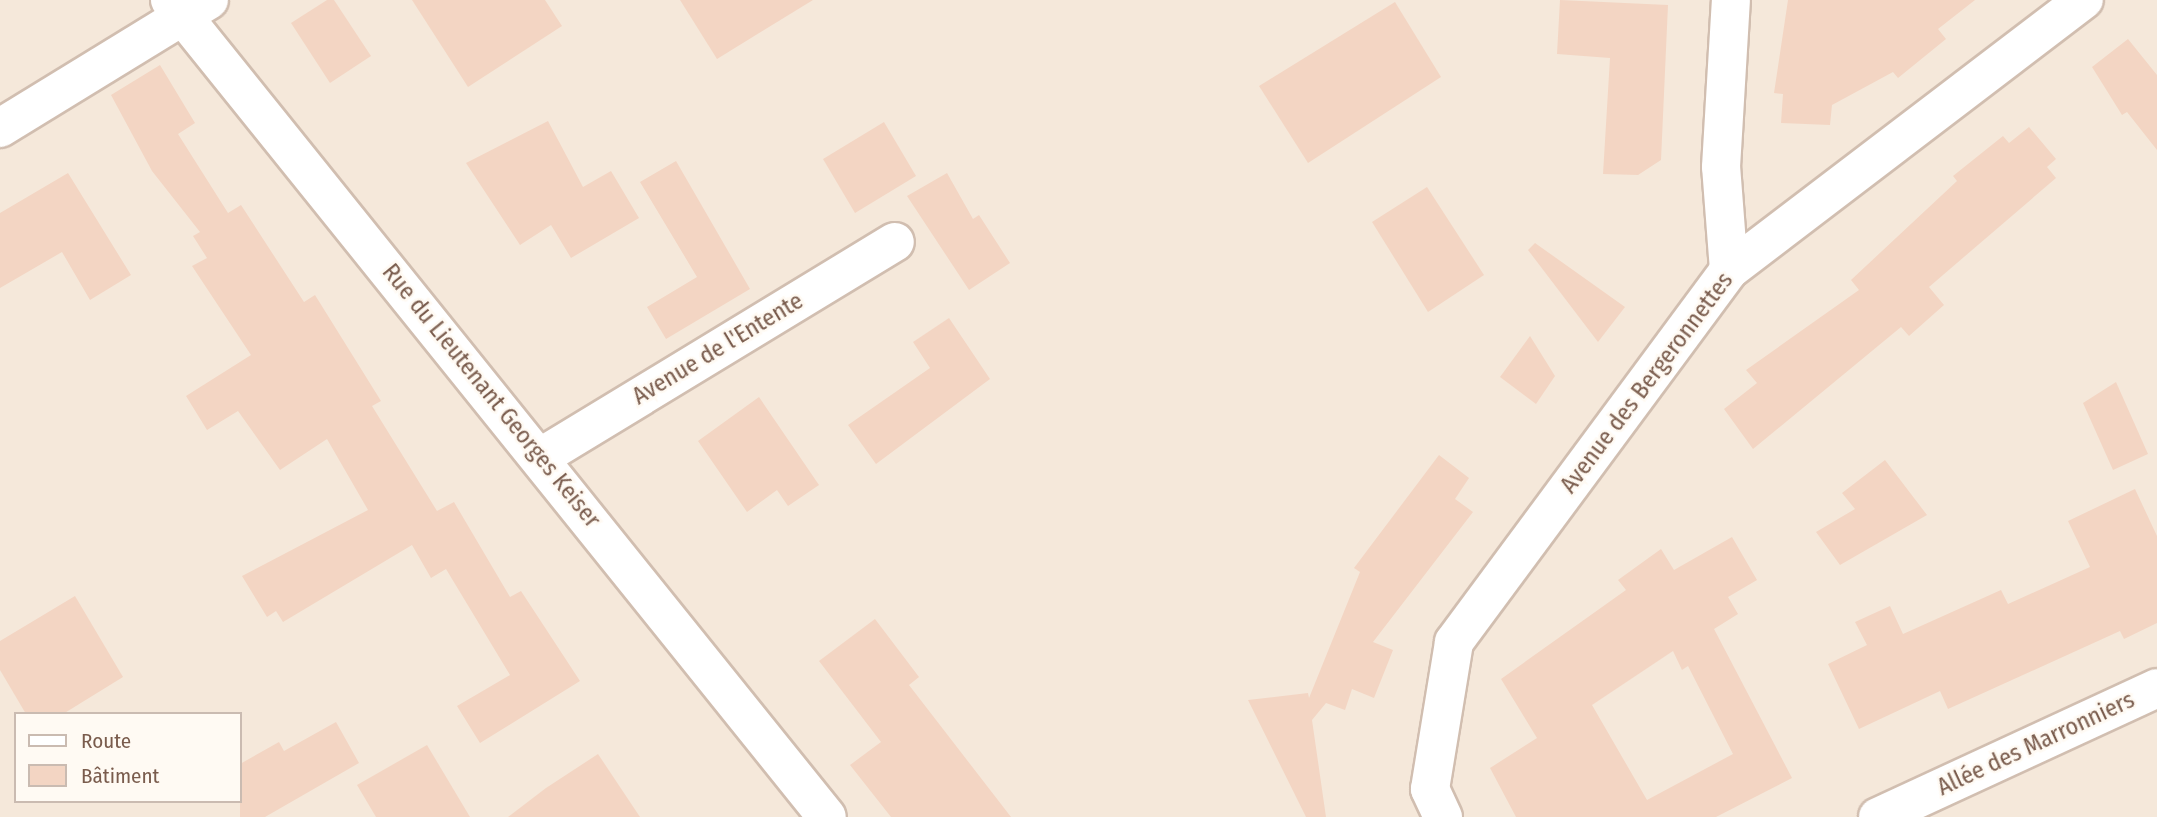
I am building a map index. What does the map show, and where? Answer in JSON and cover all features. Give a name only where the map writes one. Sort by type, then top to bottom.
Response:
[{"type":"street","points":[[1729,270],[1721,167],[1731,0]]},
{"type":"street","name":"Avenue des Bergeronnettes","points":[[1443,817],[1430,789],[1454,642],[1729,270],[2084,0]]},
{"type":"street","points":[[0,128],[187,5]]},
{"type":"street","name":"Rue du Lieutenant Georges Keiser","points":[[187,5],[818,806]]},
{"type":"street","name":"Avenue de l'Entente","points":[[541,457],[895,242]]},
{"type":"street","name":"Allée des Marronniers","points":[[1878,817],[2157,688]]},
{"type":"shaded area","points":[[0,0],[2157,0],[2157,817],[0,817]]},
{"type":"building","points":[[327,0],[334,0],[371,56],[330,83],[291,23]]},
{"type":"building","points":[[412,0],[545,0],[562,26],[468,87]]},
{"type":"building","points":[[680,0],[813,0],[717,59]]},
{"type":"building","points":[[1560,0],[1668,5],[1661,160],[1638,175],[1603,174],[1610,58],[1557,54]]},
{"type":"building","points":[[1788,0],[1975,0],[1938,29],[1946,39],[1898,78],[1893,72],[1832,105],[1830,125],[1781,123],[1783,94],[1774,93]]},
{"type":"building","points":[[1395,2],[1441,77],[1308,163],[1259,86]]},
{"type":"building","points":[[2128,39],[2157,75],[2157,150],[2127,112],[2122,115],[2092,67]]},
{"type":"building","points":[[160,65],[195,123],[178,134],[228,213],[241,205],[304,302],[315,295],[381,401],[372,406],[437,511],[454,502],[510,597],[521,591],[580,681],[480,743],[457,706],[510,675],[446,569],[431,578],[412,545],[283,622],[276,611],[267,617],[242,576],[368,510],[327,439],[280,470],[238,411],[207,430],[186,396],[251,355],[192,266],[207,258],[193,236],[200,232],[152,171],[111,95]]},
{"type":"building","points":[[548,121],[583,187],[611,171],[639,218],[571,258],[551,225],[520,245],[466,163]]},
{"type":"building","points":[[884,122],[916,176],[855,213],[823,159]]},
{"type":"building","points":[[2029,127],[2056,159],[2047,167],[2056,178],[1929,287],[1944,305],[1909,336],[1901,327],[1753,449],[1724,409],[1757,383],[1746,370],[1859,290],[1851,280],[1957,181],[1953,176],[2003,136],[2009,143]]},
{"type":"building","points":[[676,161],[750,289],[666,339],[647,307],[697,277],[640,182]]},
{"type":"building","points":[[68,173],[131,275],[90,300],[62,252],[0,288],[0,213]]},
{"type":"building","points":[[947,173],[973,219],[979,215],[1010,263],[969,290],[907,196]]},
{"type":"building","points":[[1427,187],[1484,275],[1428,312],[1372,222]]},
{"type":"building","points":[[1535,243],[1625,307],[1598,342],[1528,250]]},
{"type":"building","points":[[949,318],[990,379],[876,464],[848,425],[930,368],[913,342]]},
{"type":"building","points":[[1530,336],[1555,376],[1536,404],[1500,377]]},
{"type":"building","points":[[2116,382],[2148,454],[2113,470],[2083,403]]},
{"type":"building","points":[[759,397],[819,485],[788,506],[777,490],[747,512],[698,441]]},
{"type":"building","points":[[1439,455],[1469,478],[1455,499],[1473,512],[1373,642],[1393,650],[1374,698],[1352,689],[1345,710],[1326,703],[1312,720],[1326,817],[1306,817],[1248,700],[1308,693],[1309,698],[1360,572],[1354,568]]},
{"type":"building","points":[[1885,460],[1927,515],[1840,565],[1816,532],[1855,509],[1842,493]]},
{"type":"building","points":[[2135,489],[2157,536],[2157,623],[2124,639],[2120,631],[1948,709],[1940,691],[1859,729],[1828,664],[1867,645],[1855,622],[1890,606],[1903,634],[2001,590],[2008,604],[2090,567],[2068,521]]},
{"type":"building","points":[[1732,537],[1757,580],[1728,597],[1738,614],[1714,629],[1792,778],[1716,817],[1516,817],[1490,768],[1537,738],[1501,679],[1626,590],[1618,580],[1661,549],[1674,570]],"holes":[[[1673,651],[1682,670],[1688,666],[1733,754],[1647,800],[1592,705]]]},
{"type":"building","points":[[75,596],[123,677],[66,712],[25,712],[0,670],[0,641]]},
{"type":"building","points":[[875,619],[919,677],[909,685],[1011,817],[891,817],[850,765],[881,742],[819,661]]},
{"type":"building","points":[[336,722],[359,763],[265,817],[240,817],[242,763],[279,742],[284,751]]},
{"type":"building","points":[[427,745],[470,817],[376,817],[357,785]]},
{"type":"building","points":[[598,754],[640,817],[508,817],[546,788]]}]
